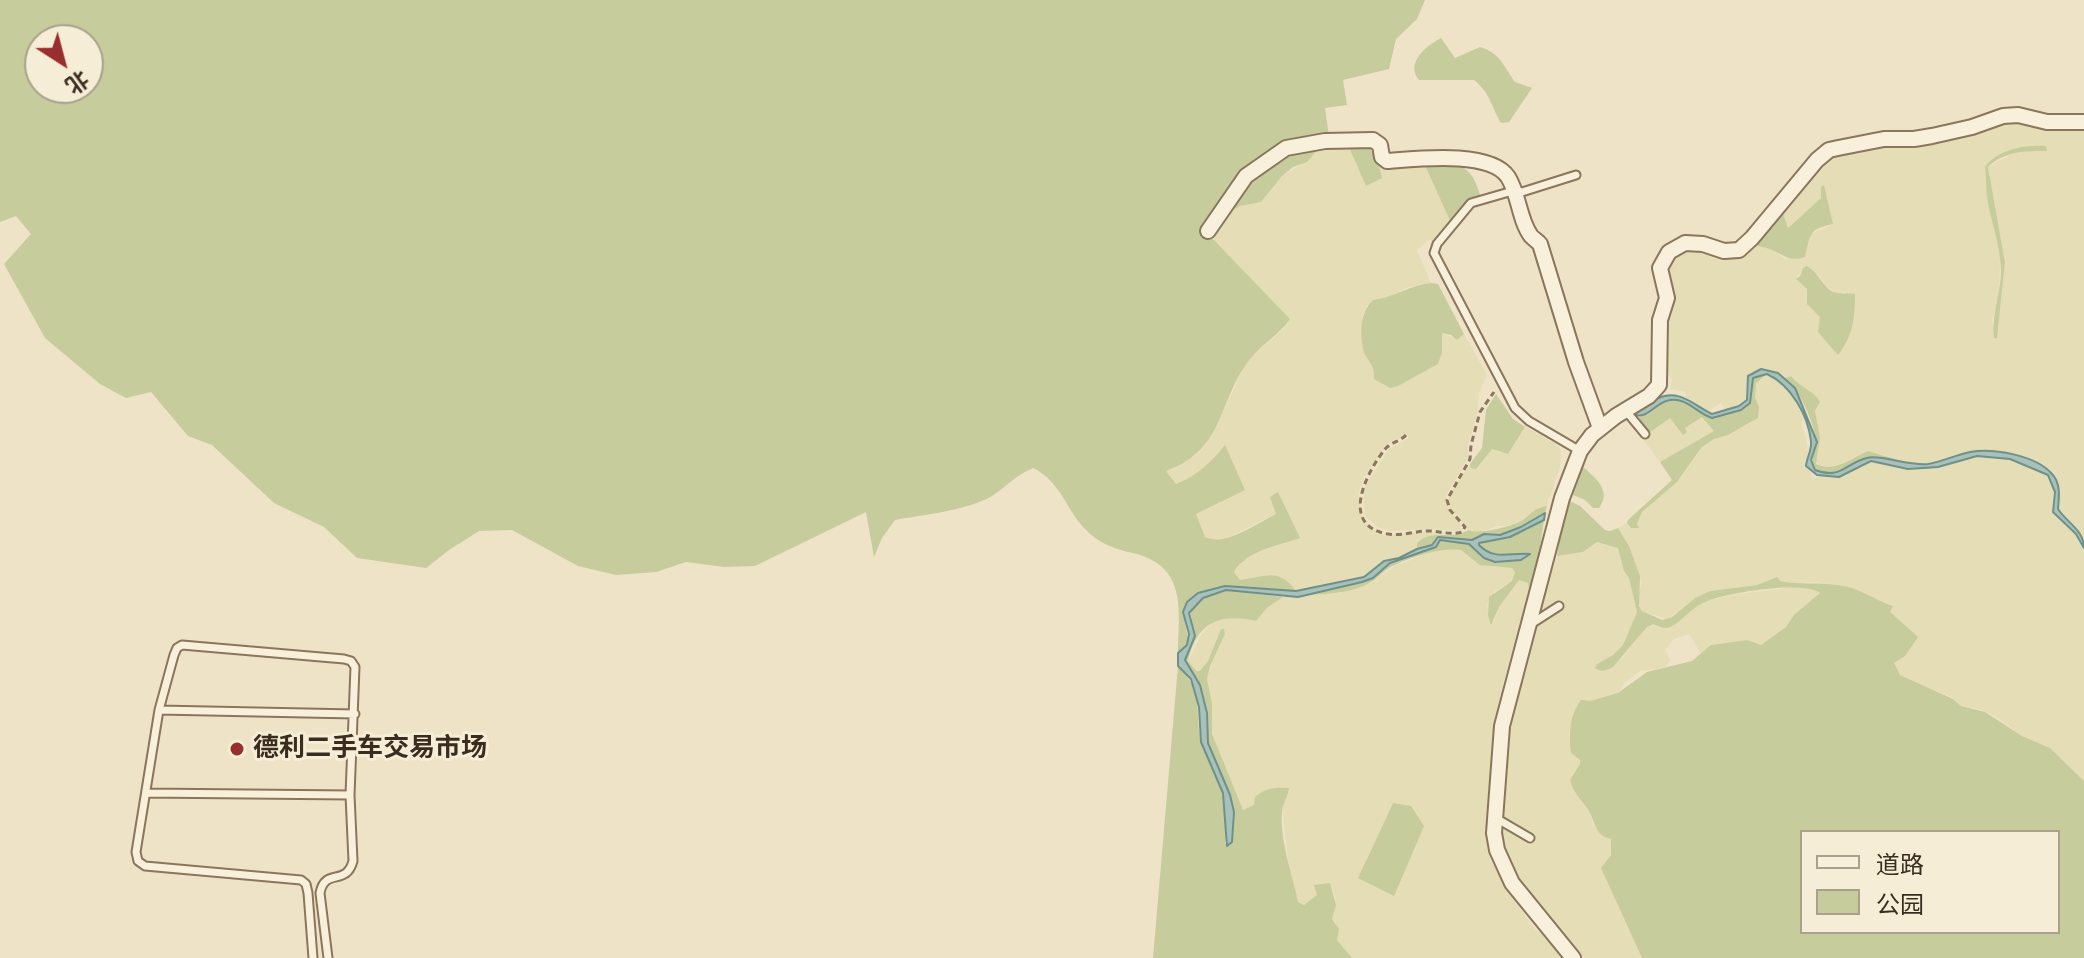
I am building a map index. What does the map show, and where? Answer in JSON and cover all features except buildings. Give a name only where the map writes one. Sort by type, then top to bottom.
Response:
[{"type":"street","points":[[1573,958],[1512,883],[1497,850],[1494,817],[1502,726],[1562,498],[1580,451],[1600,428],[1649,396],[1659,385],[1660,320],[1667,298],[1660,268],[1669,252],[1685,243],[1694,242],[1724,251],[1739,250],[1829,150],[1884,139],[1923,138],[2003,116],[2018,115],[2047,122],[2084,122]]},
{"type":"street","points":[[1208,231],[1246,176],[1286,148],[1305,143],[1373,140],[1380,145],[1382,157],[1387,161],[1433,158],[1477,162],[1497,168],[1506,174],[1532,237],[1540,244],[1600,428]]},
{"type":"lane","points":[[1576,175],[1522,192],[1514,191],[1471,203],[1437,244],[1434,253],[1515,408],[1580,451]]},
{"type":"lane","points":[[1626,411],[1645,434]]},
{"type":"lane","points":[[1531,624],[1559,606]]},
{"type":"lane","points":[[313,958],[308,893],[306,884],[301,880],[145,866],[138,861],[136,852],[159,710],[174,655],[182,645],[351,661],[355,667],[350,795],[353,861],[350,871],[343,876],[324,880],[320,893],[328,958]]},
{"type":"lane","points":[[159,710],[355,714]]},
{"type":"lane","points":[[146,793],[350,795]]},
{"type":"lane","points":[[1494,817],[1530,838]]},
{"type":"path","points":[[1406,435],[1388,446],[1365,480],[1360,498],[1365,520],[1390,535],[1430,530],[1453,534],[1462,532],[1465,527],[1450,510],[1447,500],[1470,459],[1480,412],[1501,383]]},
{"type":"shaded area","points":[[2010,120],[2084,128],[2084,539],[2058,509],[2056,481],[2032,462],[2020,457],[1980,451],[1928,464],[1912,464],[1874,452],[1862,454],[1839,467],[1821,467],[1815,461],[1818,455],[1815,411],[1818,407],[1809,390],[1801,387],[1791,376],[1785,378],[1773,371],[1748,376],[1747,400],[1726,411],[1721,403],[1707,412],[1686,398],[1686,392],[1670,389],[1672,380],[1663,362],[1667,349],[1668,260],[1682,249],[1752,244],[1772,250],[1786,259],[1811,234],[1833,224],[1824,186],[1821,198],[1787,228],[1782,210],[1814,171],[1832,155]],"holes":[[[2046,147],[2040,151],[2027,149],[2012,154],[1988,167],[2005,262],[1997,338],[1992,322],[1999,298],[2000,259],[1985,170],[1990,161],[2006,151]],[[1803,268],[1819,275],[1835,293],[1846,292],[1838,355],[1827,341],[1820,317],[1807,299],[1807,289],[1796,279]]]},
{"type":"shaded area","points":[[1348,145],[1366,186],[1381,178],[1378,162],[1387,169],[1424,163],[1451,223],[1433,242],[1430,239],[1417,250],[1431,283],[1406,288],[1385,299],[1373,300],[1366,306],[1362,318],[1363,349],[1375,373],[1398,386],[1438,364],[1442,333],[1457,339],[1464,334],[1487,375],[1479,392],[1468,458],[1448,492],[1445,504],[1460,523],[1461,531],[1391,531],[1377,527],[1365,516],[1363,489],[1389,449],[1409,438],[1406,433],[1387,444],[1364,477],[1359,492],[1360,512],[1370,528],[1383,535],[1445,534],[1418,540],[1417,549],[1384,561],[1364,577],[1296,591],[1283,578],[1267,575],[1240,580],[1234,572],[1243,561],[1258,552],[1299,538],[1278,492],[1277,513],[1229,537],[1212,540],[1205,537],[1195,514],[1221,503],[1222,448],[1204,469],[1176,484],[1165,470],[1174,468],[1204,446],[1244,367],[1252,356],[1283,330],[1290,319],[1212,238],[1214,229],[1240,206],[1261,202],[1282,176],[1321,147]]},
{"type":"shaded area","points":[[1767,374],[1780,380],[1795,399],[1803,419],[1801,424],[1812,479],[1863,467],[1871,461],[1901,468],[1930,468],[1977,456],[2010,459],[2048,475],[2054,487],[2052,508],[2055,515],[2076,534],[2084,548],[2084,781],[2050,748],[2022,736],[1997,717],[1961,706],[1953,698],[1900,675],[1893,664],[1905,656],[1889,612],[1893,606],[1859,591],[1840,585],[1773,579],[1757,585],[1710,591],[1667,619],[1642,611],[1637,598],[1642,583],[1640,576],[1629,546],[1618,528],[1627,523],[1631,528],[1637,524],[1642,512],[1681,478],[1702,447],[1754,421],[1759,410],[1755,397],[1756,383]]},
{"type":"shaded area","points":[[1702,417],[1714,431],[1660,462],[1642,438],[1670,418],[1684,428]]},
{"type":"shaded area","points":[[1525,427],[1556,444],[1561,451],[1560,467],[1547,506],[1507,526],[1496,526],[1478,534],[1468,530],[1449,506],[1449,496],[1470,464],[1471,468],[1491,449],[1508,454]]},
{"type":"shaded area","points":[[1597,542],[1618,548],[1637,612],[1623,645],[1597,664],[1607,670],[1623,657],[1647,627],[1653,624],[1663,628],[1673,626],[1687,611],[1705,601],[1795,587],[1810,588],[1820,593],[1786,627],[1761,645],[1747,640],[1711,645],[1701,654],[1689,634],[1674,639],[1665,650],[1670,660],[1665,668],[1640,671],[1625,682],[1618,693],[1590,701],[1569,731],[1571,753],[1580,760],[1572,776],[1574,792],[1591,814],[1593,825],[1599,833],[1611,839],[1611,855],[1601,868],[1642,958],[1580,958],[1518,879],[1505,854],[1499,831],[1510,718],[1546,588],[1557,556],[1583,552]]},
{"type":"shaded area","points":[[1454,549],[1466,552],[1487,566],[1512,568],[1515,572],[1512,581],[1495,591],[1487,604],[1489,621],[1494,621],[1499,607],[1519,580],[1528,583],[1530,595],[1502,686],[1494,738],[1487,832],[1490,859],[1509,893],[1535,929],[1544,934],[1566,958],[1352,958],[1337,940],[1336,925],[1332,919],[1335,897],[1330,883],[1311,902],[1304,905],[1298,902],[1290,876],[1284,825],[1283,805],[1287,799],[1243,810],[1212,734],[1212,703],[1207,679],[1225,634],[1224,629],[1221,629],[1208,661],[1200,671],[1188,662],[1200,636],[1212,622],[1230,616],[1256,621],[1267,608],[1283,597],[1340,593],[1368,585],[1395,566],[1429,553]],"holes":[[[1393,803],[1412,810],[1419,821],[1365,861]]]},
{"type":"green space","points":[[0,0],[1425,0],[1417,19],[1396,39],[1389,69],[1343,80],[1347,105],[1325,108],[1329,137],[1281,146],[1203,233],[1204,240],[1212,238],[1290,319],[1250,359],[1239,375],[1218,422],[1200,450],[1166,471],[1176,484],[1184,481],[1203,468],[1225,445],[1245,490],[1196,514],[1205,537],[1222,539],[1232,536],[1276,514],[1270,497],[1278,492],[1300,538],[1255,554],[1234,572],[1240,580],[1277,576],[1296,591],[1226,587],[1200,594],[1187,602],[1187,643],[1178,653],[1176,591],[1163,568],[1150,559],[1095,538],[1077,520],[1050,480],[1033,468],[982,501],[895,520],[882,538],[874,557],[866,512],[755,566],[724,567],[686,562],[656,572],[616,575],[578,566],[512,530],[479,531],[426,568],[357,558],[324,527],[274,503],[212,445],[188,436],[151,392],[126,398],[100,384],[45,338],[4,264],[31,234],[16,216],[0,222]]},
{"type":"green space","points":[[1441,38],[1455,58],[1480,47],[1493,53],[1515,82],[1532,88],[1509,122],[1501,123],[1487,95],[1474,80],[1419,80],[1415,74],[1416,61],[1424,50]]},
{"type":"green space","points":[[1348,145],[1369,147],[1378,162],[1382,178],[1366,186]]},
{"type":"green space","points":[[2046,146],[2047,151],[2008,155],[1988,167],[2005,262],[1997,338],[1994,338],[2001,271],[1987,197],[1985,167],[1997,156],[2012,149]]},
{"type":"green space","points":[[1318,149],[1307,162],[1293,167],[1282,176],[1261,202],[1240,206],[1225,215],[1247,183],[1288,153]]},
{"type":"green space","points":[[1424,163],[1462,167],[1473,177],[1481,198],[1464,205],[1451,223]]},
{"type":"green space","points":[[1824,185],[1833,224],[1814,231],[1805,257],[1791,259],[1752,244],[1782,210],[1788,228],[1821,198],[1821,187]]},
{"type":"green space","points":[[1807,266],[1833,292],[1855,294],[1852,326],[1838,355],[1818,332],[1820,317],[1807,304],[1807,289],[1796,279]]},
{"type":"green space","points":[[1431,283],[1438,284],[1464,334],[1457,340],[1442,333],[1442,352],[1438,364],[1390,388],[1374,379],[1374,370],[1363,349],[1363,317],[1373,300]]},
{"type":"green space","points":[[1767,374],[1756,383],[1758,418],[1702,447],[1677,482],[1642,512],[1637,524],[1639,528],[1631,528],[1628,520],[1672,480],[1660,462],[1714,431],[1702,417],[1685,428],[1687,432],[1683,435],[1670,418],[1649,433],[1638,418],[1671,399],[1712,418],[1741,410],[1750,403],[1753,378]]},
{"type":"green space","points":[[1791,376],[1820,402],[1815,411],[1820,438],[1816,464],[1836,466],[1868,451],[1912,464],[1874,458],[1838,471],[1815,470],[1812,462],[1816,444],[1814,432],[1801,398],[1785,378]]},
{"type":"green space","points":[[1496,394],[1513,419],[1525,427],[1508,454],[1492,449],[1476,469],[1471,468],[1470,464],[1482,448],[1486,410]]},
{"type":"green space","points":[[1583,467],[1603,490],[1603,502],[1599,508],[1593,508],[1573,495]]},
{"type":"green space","points":[[1570,501],[1580,506],[1605,530],[1618,528],[1629,546],[1640,576],[1639,606],[1642,611],[1662,620],[1672,617],[1695,598],[1710,591],[1757,585],[1777,577],[1787,582],[1845,586],[1893,606],[1890,612],[1918,637],[1905,656],[1894,663],[1900,675],[1953,699],[1961,706],[1985,712],[2022,736],[2050,748],[2084,781],[2084,958],[1642,958],[1601,868],[1611,855],[1611,839],[1598,830],[1570,780],[1580,764],[1580,760],[1571,753],[1570,746],[1571,725],[1577,706],[1581,700],[1590,701],[1618,693],[1647,672],[1692,661],[1711,645],[1747,640],[1761,645],[1786,627],[1794,615],[1820,593],[1811,589],[1782,588],[1715,598],[1700,604],[1670,627],[1653,624],[1647,627],[1613,667],[1600,670],[1595,668],[1597,664],[1623,645],[1637,612],[1618,548],[1597,542],[1583,552],[1557,556],[1562,520]]},
{"type":"green space","points":[[1547,506],[1545,513],[1500,535],[1488,534],[1472,540],[1443,537],[1433,545],[1417,549],[1417,543],[1429,536],[1501,528]]},
{"type":"green space","points":[[1544,520],[1530,595],[1528,583],[1519,580],[1499,607],[1491,625],[1489,597],[1512,581],[1515,572],[1512,568],[1480,565],[1461,550],[1434,552],[1405,561],[1357,588],[1309,595],[1368,580],[1390,563],[1430,549],[1440,540],[1469,544],[1489,560],[1517,561],[1517,555],[1486,553],[1480,542],[1527,530]]},
{"type":"green space","points":[[1226,590],[1283,597],[1267,608],[1256,621],[1221,620],[1212,623],[1197,637],[1188,661],[1196,671],[1200,671],[1208,661],[1221,629],[1224,629],[1225,634],[1207,679],[1212,703],[1212,734],[1243,810],[1254,805],[1255,797],[1263,792],[1289,788],[1283,806],[1282,828],[1298,902],[1304,905],[1317,895],[1314,885],[1330,883],[1336,905],[1332,919],[1339,929],[1337,940],[1352,958],[1153,958],[1178,666],[1195,693],[1201,741],[1225,800],[1225,843],[1227,846],[1232,842],[1234,812],[1230,795],[1208,743],[1207,713],[1200,685],[1185,660],[1195,636],[1190,610],[1203,598]]},
{"type":"green space","points":[[1393,803],[1411,806],[1424,826],[1394,896],[1358,878]]},
{"type":"water","points":[[1761,369],[1778,373],[1795,388],[1817,442],[1811,460],[1815,470],[1837,472],[1872,457],[1920,464],[1979,451],[2002,452],[2025,458],[2045,467],[2055,478],[2059,491],[2058,509],[2078,531],[2084,548],[2076,534],[2053,512],[2055,492],[2048,475],[2010,459],[1977,456],[1938,467],[1908,469],[1871,461],[1839,477],[1817,475],[1806,466],[1811,441],[1802,411],[1784,385],[1767,374],[1753,378],[1750,403],[1741,410],[1712,418],[1687,403],[1670,400],[1644,415],[1635,415],[1650,402],[1672,395],[1712,414],[1739,406],[1747,400],[1748,376]]},
{"type":"water","points":[[1545,513],[1544,520],[1510,537],[1479,543],[1491,553],[1530,554],[1521,560],[1495,562],[1484,558],[1469,544],[1440,540],[1436,547],[1390,563],[1373,578],[1362,582],[1298,597],[1226,590],[1203,598],[1189,613],[1195,636],[1185,660],[1200,685],[1207,713],[1208,743],[1234,812],[1232,842],[1227,846],[1223,793],[1201,742],[1199,707],[1191,679],[1178,666],[1178,653],[1187,645],[1189,634],[1183,612],[1187,602],[1198,593],[1225,586],[1296,591],[1364,577],[1384,561],[1432,545],[1438,537],[1472,540],[1484,534],[1500,535]]},
{"type":"place","name":"德利二手车交易市场","points":[[237,749]]}]
